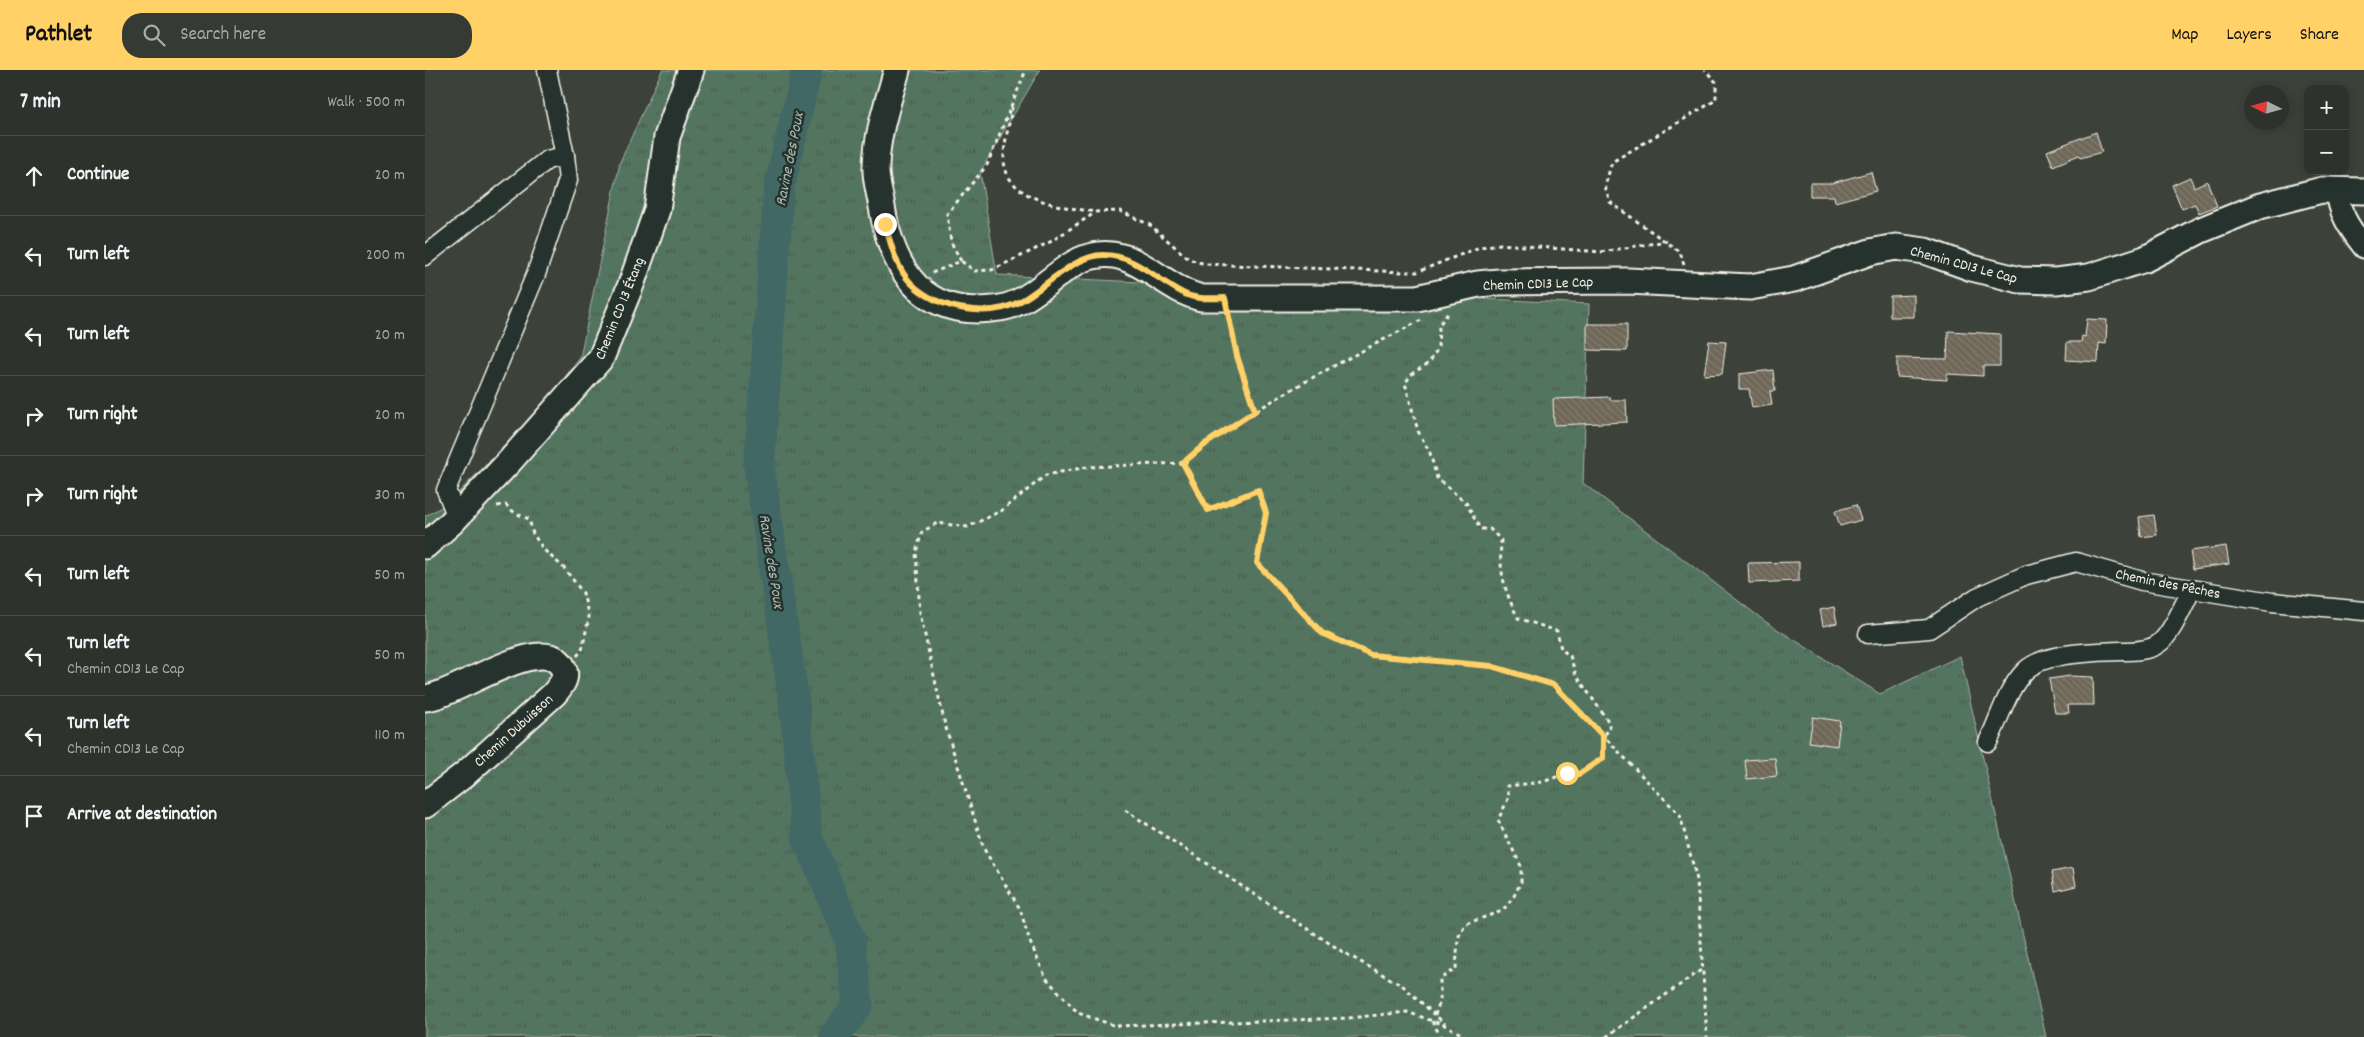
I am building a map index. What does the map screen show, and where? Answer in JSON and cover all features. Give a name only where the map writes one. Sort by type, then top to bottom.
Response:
[{"type":"main road","name":"Chemin CD 13 Étang","points":[[425,546],[461,512],[576,389],[601,358],[632,282],[657,210],[667,137],[691,70]]},
{"type":"main road","name":"Chemin CD13 Le Cap","points":[[897,70],[878,138],[876,169],[885,224],[895,257],[911,283],[940,303],[969,310],[1001,308],[1023,301],[1084,258],[1099,255],[1115,255],[1130,259],[1188,295],[1202,298],[1427,297],[1478,284],[1499,282],[1628,281],[1687,286],[1750,287],[1785,281],[1870,252],[1896,247],[1925,251],[1972,268],[2020,280],[2056,282],[2089,277],[2145,259],[2201,230],[2260,206],[2322,190],[2364,191]]},
{"type":"main road","points":[[425,698],[449,693],[497,669],[534,655],[549,655],[559,662],[565,672]]},
{"type":"main road","name":"Chemin Dubuisson","points":[[425,805],[465,774],[554,694],[562,684],[565,672]]},
{"type":"street","points":[[461,512],[447,490],[536,274],[568,180],[565,156],[547,70]]},
{"type":"street","points":[[425,256],[547,160],[565,156]]},
{"type":"street","points":[[2337,189],[2337,204],[2350,228],[2364,247]]},
{"type":"street","name":"Chemin des Pêches","points":[[1868,634],[1929,628],[1977,597],[2027,575],[2076,562],[2142,581],[2272,602],[2364,611]]},
{"type":"street","points":[[1988,742],[2015,684],[2026,670],[2043,661],[2086,652],[2139,650],[2158,644],[2171,628],[2192,589]]},
{"type":"path","points":[[1026,70],[987,165],[947,214],[951,242],[961,261],[975,271],[992,270],[1050,242],[1096,212]]},
{"type":"path","points":[[1687,286],[1684,260],[1680,252],[1610,202],[1605,186],[1613,162],[1716,100],[1716,82],[1705,70]]},
{"type":"path","points":[[1013,101],[1003,159],[1011,183],[1043,203],[1096,212],[1119,211],[1150,225],[1189,259],[1205,264],[1417,272],[1481,247],[1500,244],[1601,252],[1667,241]]},
{"type":"path","points":[[911,283],[961,261]]},
{"type":"path","points":[[1427,297],[1426,317],[1255,411],[1205,444],[1183,463],[1087,467],[1046,475],[1001,511],[968,528],[937,523],[922,532],[916,552],[920,613],[945,725],[984,849],[1004,878],[1020,910],[1030,942],[1046,978],[1078,1013],[1116,1026],[1349,1018],[1407,1012],[1447,1026],[1467,1037]]},
{"type":"path","points":[[1225,298],[1237,356],[1255,411]]},
{"type":"path","points":[[1435,1015],[1440,1001],[1440,979],[1456,969],[1458,938],[1465,924],[1502,911],[1513,898],[1521,882],[1521,866],[1498,820],[1509,797],[1507,786],[1543,782],[1567,773],[1579,774],[1603,758],[1603,736],[1609,729],[1609,721],[1576,675],[1570,656],[1561,649],[1557,631],[1518,618],[1509,600],[1499,565],[1501,540],[1490,529],[1480,529],[1467,504],[1437,478],[1430,453],[1418,431],[1405,384],[1413,373],[1429,363],[1439,348],[1439,325],[1454,306]]},
{"type":"path","points":[[1183,463],[1208,510],[1258,490],[1266,513],[1257,563],[1322,633],[1371,655],[1491,666],[1554,685],[1680,816],[1697,880],[1701,969],[1707,1037]]},
{"type":"path","points":[[461,512],[506,505],[515,513],[529,519],[533,534],[544,550],[564,568],[583,594],[589,617],[583,650],[565,672]]},
{"type":"path","points":[[1125,810],[1343,952],[1403,986],[1447,1026]]},
{"type":"path","points":[[1606,1037],[1701,969]]},
{"type":"path","points":[[1432,1021],[1441,1037]]},
{"type":"green space","points":[[662,70],[1040,70],[980,172],[997,275],[1589,304],[1583,483],[1766,622],[1880,694],[1960,656],[2046,1037],[425,1037],[425,516],[447,504],[535,415],[580,358],[620,162]]},
{"type":"building","points":[[2096,132],[2102,152],[2080,158],[2079,155],[2053,166],[2047,151]]},
{"type":"building","points":[[1871,172],[1876,191],[1835,202],[1834,196],[1810,196],[1810,183],[1832,183]]},
{"type":"building","points":[[2190,177],[2194,187],[2207,181],[2217,206],[2199,213],[2195,204],[2182,209],[2172,185]]},
{"type":"building","points":[[1914,295],[1914,317],[1890,317],[1890,296]]},
{"type":"building","points":[[2087,319],[2107,320],[2106,344],[2099,343],[2098,362],[2066,360],[2067,342],[2081,342],[2082,336],[2085,337]]},
{"type":"building","points":[[1587,324],[1627,324],[1627,351],[1587,350]]},
{"type":"building","points":[[1948,331],[2000,334],[2000,366],[1983,366],[1983,376],[1947,374],[1947,380],[1897,377],[1897,358],[1947,359]]},
{"type":"building","points":[[1709,341],[1726,342],[1722,374],[1704,375]]},
{"type":"building","points":[[1773,370],[1775,391],[1770,391],[1772,405],[1752,408],[1749,389],[1739,389],[1739,374]]},
{"type":"building","points":[[1610,397],[1610,400],[1626,400],[1627,422],[1554,425],[1553,399]]},
{"type":"building","points":[[1856,505],[1861,520],[1840,526],[1835,511]]},
{"type":"building","points":[[2154,515],[2157,535],[2141,537],[2139,517]]},
{"type":"building","points":[[2226,546],[2229,564],[2193,569],[2190,551]]},
{"type":"building","points":[[1799,562],[1799,581],[1749,583],[1748,563]]},
{"type":"building","points":[[1834,607],[1837,623],[1823,626],[1820,610]]},
{"type":"building","points":[[2070,676],[2093,677],[2094,705],[2068,705],[2069,713],[2055,713],[2049,679]]},
{"type":"building","points":[[1813,717],[1840,721],[1837,746],[1809,742]]},
{"type":"building","points":[[1775,758],[1777,776],[1747,779],[1745,760]]},
{"type":"building","points":[[2073,868],[2076,886],[2055,891],[2052,872]]},
{"type":"waterway","name":"Ravine des Poux","points":[[807,70],[779,188],[759,467],[794,701],[807,837],[850,939],[858,1005],[834,1037]]},
{"type":"route","points":[[885,224],[895,257],[911,283],[940,303],[969,310],[1001,308],[1023,301],[1084,258],[1099,255],[1115,255],[1130,259],[1188,295],[1202,298],[1225,298],[1237,356],[1255,411],[1205,444],[1183,463],[1208,510],[1258,490],[1266,513],[1257,563],[1322,633],[1371,655],[1491,666],[1554,685],[1603,736],[1603,758],[1579,774],[1567,773]]}]
